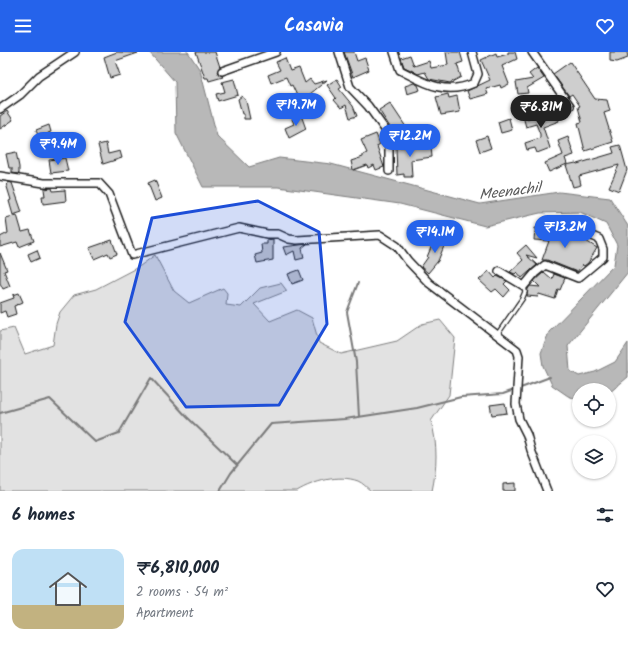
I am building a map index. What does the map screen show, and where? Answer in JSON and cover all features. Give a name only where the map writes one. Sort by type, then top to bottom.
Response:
[{"type":"street","points":[[0,109],[20,95],[39,76],[75,52]]},
{"type":"street","points":[[222,72],[276,52]]},
{"type":"street","points":[[339,52],[350,87],[368,106],[389,135],[389,171]]},
{"type":"street","points":[[394,52],[400,70],[432,87],[447,88],[466,87],[474,84],[478,74],[472,52]]},
{"type":"street","points":[[532,52],[570,106]]},
{"type":"street","points":[[0,176],[44,183],[99,183],[109,194],[132,255],[240,228],[267,234],[278,234],[289,239],[297,240],[380,235],[397,246],[408,261],[429,283],[496,336],[517,350],[519,354],[516,404],[519,419],[527,434],[531,450],[547,491]]},
{"type":"street","points":[[499,271],[524,286],[535,273],[545,265],[578,278],[603,257],[603,250],[599,239],[567,225]]},
{"type":"lane","points":[[496,336],[522,299],[525,292],[524,286]]},
{"type":"highlighted area","points":[[258,201],[319,232],[327,324],[279,405],[186,407],[125,322],[152,218]]},
{"type":"shaded area","points":[[149,52],[188,52],[200,70],[217,136],[249,167],[279,158],[331,164],[480,204],[559,192],[610,198],[628,226],[628,272],[568,346],[570,371],[579,376],[595,372],[615,362],[628,343],[628,377],[616,387],[616,383],[572,383],[572,397],[552,385],[543,366],[541,353],[549,332],[614,265],[617,245],[606,224],[580,212],[540,213],[485,226],[400,204],[278,187],[203,187],[176,133],[175,82]]},
{"type":"shaded area","points":[[155,255],[174,291],[189,303],[223,288],[227,293],[226,305],[241,307],[260,288],[281,283],[287,291],[254,304],[270,321],[297,310],[312,318],[319,343],[341,354],[397,341],[422,324],[440,320],[455,338],[449,395],[431,421],[436,447],[435,473],[432,491],[371,491],[358,481],[335,478],[311,484],[297,491],[0,491],[0,331],[14,328],[25,354],[53,345],[56,324],[60,312],[74,295],[96,289],[140,266]]},
{"type":"building","points":[[117,52],[138,53],[115,61],[120,75],[110,78],[104,57]]},
{"type":"building","points":[[196,52],[215,52],[220,67],[217,72],[223,77],[209,81],[208,78],[205,78]]},
{"type":"building","points":[[344,52],[354,52],[357,61],[365,58],[369,70],[353,77]]},
{"type":"building","points":[[446,52],[460,52],[463,62],[457,64],[461,77],[450,83],[429,79],[425,72],[418,74],[404,67],[401,58],[410,55],[414,66],[429,61],[431,68],[448,65]]},
{"type":"building","points":[[508,52],[515,52],[517,59],[502,66],[509,84],[501,88],[500,85],[486,89],[488,94],[470,99],[467,91],[490,80],[481,60],[496,53],[497,57],[508,54]]},
{"type":"building","points":[[610,52],[627,52],[628,58],[617,62],[610,61]]},
{"type":"building","points":[[285,58],[290,71],[299,68],[305,83],[310,79],[314,84],[327,80],[310,94],[316,103],[312,105],[307,98],[300,102],[292,85],[290,86],[286,77],[271,83],[268,75],[280,70],[276,62]]},
{"type":"building","points":[[570,62],[595,99],[607,100],[610,111],[604,113],[613,142],[585,151],[578,123],[582,122],[578,107],[580,106],[572,94],[569,96],[553,74]]},
{"type":"building","points":[[537,68],[544,78],[527,88],[528,93],[518,94],[516,82],[533,79],[529,74]]},
{"type":"building","points":[[234,79],[238,95],[218,101],[216,94],[225,92],[222,82]]},
{"type":"building","points":[[337,79],[342,87],[339,89],[353,106],[357,116],[350,118],[346,105],[341,108],[334,100],[336,98],[327,85]]},
{"type":"building","points":[[414,83],[418,85],[420,90],[407,94],[405,86]]},
{"type":"building","points":[[448,94],[449,98],[457,96],[460,112],[441,115],[436,97]]},
{"type":"building","points":[[242,96],[246,101],[250,119],[244,119],[244,114],[242,114],[238,99]]},
{"type":"building","points":[[390,103],[406,127],[395,135],[379,110]]},
{"type":"building","points":[[554,108],[559,121],[543,127],[550,148],[537,153],[535,148],[527,150],[525,143],[540,138],[540,134],[536,124],[526,127],[524,120]]},
{"type":"building","points":[[7,111],[13,120],[0,129],[0,116]]},
{"type":"building","points":[[301,115],[306,129],[289,138],[285,128],[294,124],[292,119]]},
{"type":"building","points":[[509,118],[512,130],[501,133],[498,122]]},
{"type":"building","points":[[49,125],[51,132],[48,133],[49,138],[40,141],[36,130]]},
{"type":"building","points":[[376,134],[380,144],[377,146],[384,167],[376,170],[374,165],[368,168],[367,165],[353,170],[351,161],[363,157],[363,155],[367,153],[361,140]]},
{"type":"building","points":[[487,136],[491,148],[480,152],[476,140]]},
{"type":"building","points":[[568,137],[574,155],[565,158],[567,164],[549,172],[545,163],[563,155],[558,141]]},
{"type":"building","points":[[106,143],[108,154],[120,151],[122,158],[103,164],[98,145]]},
{"type":"building","points":[[620,145],[627,170],[619,191],[609,187],[619,165],[579,176],[581,185],[573,187],[566,165],[577,164],[614,153],[612,147]]},
{"type":"building","points":[[431,146],[432,157],[411,160],[412,177],[404,177],[404,174],[397,175],[396,147]]},
{"type":"building","points":[[16,152],[19,174],[12,173],[12,168],[9,168],[6,154]]},
{"type":"building","points":[[65,158],[68,171],[51,173],[49,160]]},
{"type":"building","points":[[155,180],[162,198],[155,201],[148,183]]},
{"type":"building","points":[[8,182],[12,183],[22,212],[13,215],[9,201],[11,200],[7,187]]},
{"type":"building","points":[[52,188],[53,191],[65,190],[66,201],[43,204],[42,196],[45,196],[44,189]]},
{"type":"building","points":[[17,215],[22,232],[30,230],[34,241],[19,247],[17,242],[0,247],[0,237],[8,233],[6,218]]},
{"type":"building","points":[[535,228],[548,228],[548,231],[569,233],[578,236],[597,248],[588,263],[584,266],[582,265],[577,272],[547,260],[542,260],[549,241],[534,240]]},
{"type":"building","points":[[443,234],[450,237],[449,242],[446,241],[438,261],[428,273],[421,267],[428,257],[433,243],[439,246]]},
{"type":"building","points":[[273,239],[273,260],[257,263],[255,255],[262,253],[261,244],[267,244],[267,240]]},
{"type":"building","points":[[112,240],[117,254],[110,257],[108,253],[94,259],[89,248]]},
{"type":"building","points":[[307,244],[302,248],[304,258],[296,260],[294,251],[286,255],[283,247]]},
{"type":"building","points":[[526,245],[537,258],[526,255],[537,265],[522,278],[517,272],[515,274],[510,272],[523,260],[517,253]]},
{"type":"building","points":[[37,250],[40,258],[31,262],[28,254]]},
{"type":"building","points":[[0,253],[7,270],[4,271],[10,286],[3,289],[0,283]]},
{"type":"building","points":[[299,270],[303,280],[292,284],[288,274]]},
{"type":"building","points":[[489,271],[495,278],[497,276],[507,281],[504,284],[510,290],[504,297],[496,289],[492,292],[479,280]]},
{"type":"building","points":[[544,272],[552,279],[554,274],[565,278],[560,290],[558,289],[555,299],[539,294],[538,297],[527,296],[530,286],[540,287],[534,281]]},
{"type":"building","points":[[19,293],[23,302],[14,306],[16,314],[7,317],[5,311],[0,313],[0,303],[14,298],[13,295]]},
{"type":"building","points":[[505,403],[507,413],[492,415],[490,405]]},
{"type":"building","points":[[515,483],[515,491],[503,491],[503,484]]},
{"type":"waterway","points":[[358,283],[347,312],[356,362],[359,417]]},
{"type":"waterway","points":[[518,389],[550,377]]},
{"type":"waterway","points":[[0,413],[50,399],[95,442],[119,433],[151,378],[187,417],[237,465]]},
{"type":"waterway","points":[[220,491],[231,473],[271,424],[345,419],[417,408],[461,397],[503,394],[514,390]]},
{"type":"water label","name":"Meenachil","points":[[510,192]]}]
